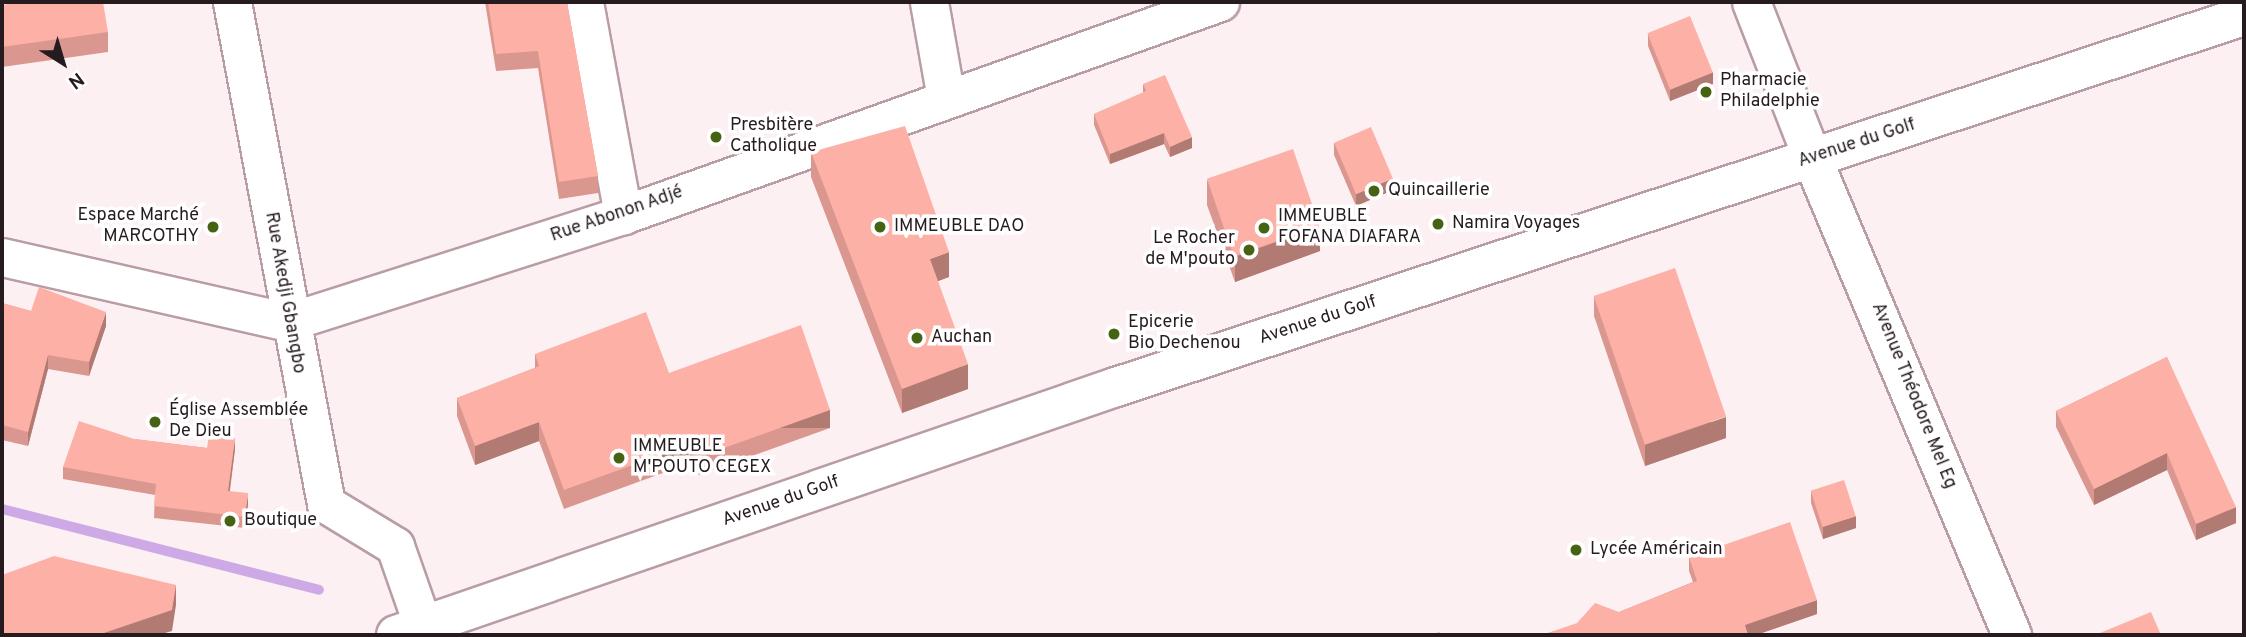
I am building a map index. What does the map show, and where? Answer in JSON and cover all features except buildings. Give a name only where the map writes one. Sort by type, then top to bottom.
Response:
[{"type":"main road","name":"Avenue du Golf","points":[[409,631],[1116,387],[2244,16]]},
{"type":"main road","name":"Avenue Théodore Mel Eg","points":[[1812,158],[2012,635]]},
{"type":"street","name":"Rue Akedji Gbangbo","points":[[232,2],[288,322],[326,504],[395,546],[409,631]]},
{"type":"street","points":[[584,2],[623,215]]},
{"type":"street","points":[[929,2],[946,98]]},
{"type":"street","name":"Rue Abonon Adjé","points":[[288,322],[623,215],[1220,2]]},
{"type":"street","points":[[1751,2],[1812,158]]},
{"type":"street","points":[[2,257],[288,322]]},
{"type":"waterway","points":[[2,509],[319,590]]},
{"type":"place","name":"Pharmacie Philadelphie","points":[[1706,92]]},
{"type":"place","name":"Presbitère Catholique","points":[[716,137]]},
{"type":"place","name":"Quincaillerie","points":[[1374,191]]},
{"type":"place","name":"Namira Voyages","points":[[1438,224]]},
{"type":"place","name":"Espace Marché MARCOTHY","points":[[213,227]]},
{"type":"place","name":"IMMEUBLE DAO","points":[[880,227]]},
{"type":"place","name":"IMMEUBLE FOFANA DIAFARA","points":[[1264,228]]},
{"type":"place","name":"Le Rocher de M'pouto","points":[[1249,250]]},
{"type":"place","name":"Epicerie Bio Dechenou","points":[[1114,334]]},
{"type":"place","name":"Auchan","points":[[917,338]]},
{"type":"place","name":"Église Assemblée De Dieu","points":[[155,422]]},
{"type":"place","name":"IMMEUBLE M'POUTO CEGEX","points":[[619,458]]},
{"type":"place","name":"Boutique","points":[[230,521]]},
{"type":"place","name":"Lycée Américain","points":[[1576,550]]}]
